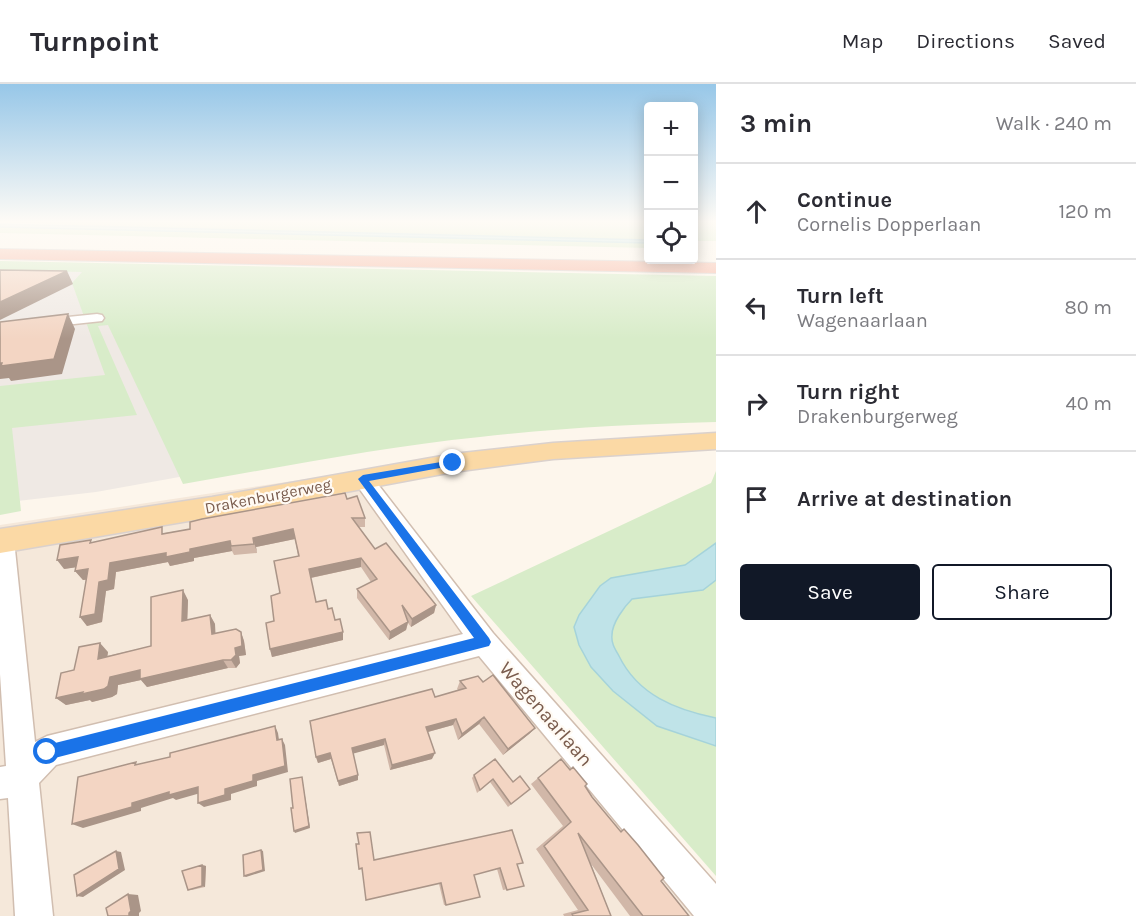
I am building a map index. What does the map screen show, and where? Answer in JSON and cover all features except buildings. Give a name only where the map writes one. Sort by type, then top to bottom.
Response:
[{"type":"highway","points":[[396,261],[716,268]]},
{"type":"main road","name":"Drakenburgerweg","points":[[1,541],[212,507],[453,463],[553,451],[716,441]]},
{"type":"street","points":[[0,328],[54,325],[97,318]]},
{"type":"street","name":"Wagenaarlaan","points":[[363,479],[484,642],[716,913]]},
{"type":"street","points":[[1,541],[11,781],[34,916]]},
{"type":"street","points":[[11,781],[47,752],[484,642]]},
{"type":"shaded area","points":[[0,268],[103,270],[207,472],[96,492],[0,503]]},
{"type":"shaded area","points":[[353,472],[716,913],[716,916],[0,916],[0,525]]},
{"type":"green space","points":[[0,261],[716,276],[716,422],[568,429],[443,441],[183,484],[108,325],[98,326],[137,415],[12,428],[21,511],[0,515],[0,386],[105,375],[72,283],[82,272],[0,270]]},
{"type":"green space","points":[[716,471],[716,543],[685,565],[611,578],[600,586],[579,615],[591,667],[613,691],[657,726],[716,746],[716,876],[471,596],[711,483]]},
{"type":"green space","points":[[716,580],[716,718],[673,705],[647,691],[627,670],[612,638],[616,620],[632,599],[703,590]]},
{"type":"water","points":[[716,543],[716,580],[703,590],[632,599],[616,620],[612,638],[627,670],[647,691],[673,705],[716,718],[716,746],[657,726],[613,691],[591,667],[579,645],[574,627],[579,615],[600,586],[611,578],[685,565]]},
{"type":"route","points":[[47,752],[484,642],[363,479],[453,463]]}]
